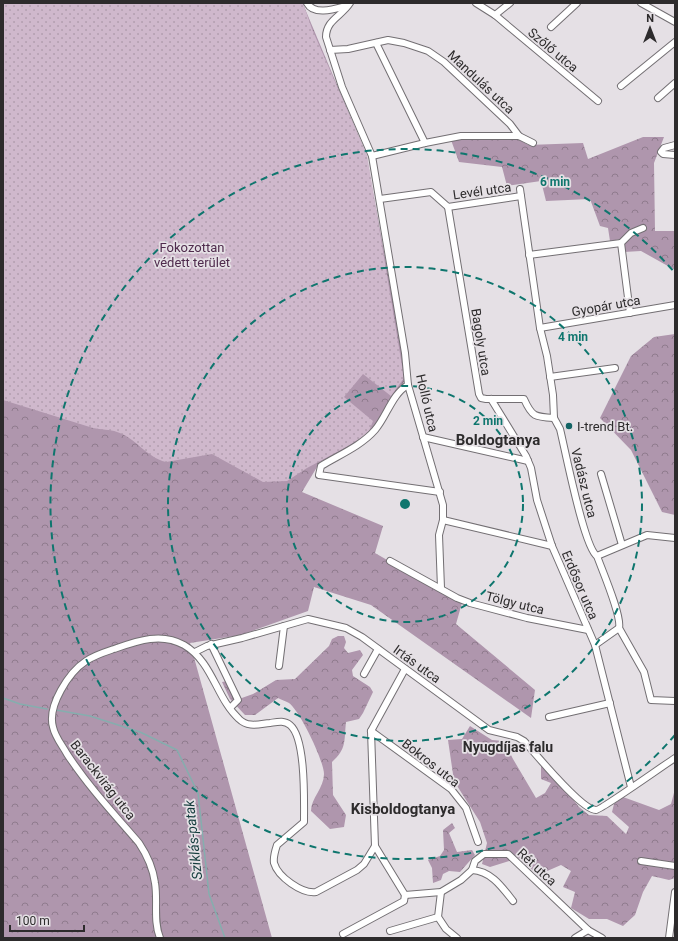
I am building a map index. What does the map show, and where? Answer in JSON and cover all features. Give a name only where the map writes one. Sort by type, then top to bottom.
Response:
[{"type":"street","points":[[307,3],[310,7],[316,10],[328,10],[349,4]]},
{"type":"street","name":"Szőlő utca","points":[[476,3],[495,16],[598,101]]},
{"type":"street","points":[[495,16],[510,3]]},
{"type":"street","points":[[551,27],[577,3]]},
{"type":"street","points":[[641,3],[675,22]]},
{"type":"street","name":"Holló utca","points":[[349,4],[329,24],[326,30],[326,37],[342,87],[372,156],[377,195],[380,199],[406,360],[408,385],[443,505],[443,520],[439,535],[441,588]]},
{"type":"street","name":"Mandulás utca","points":[[330,50],[348,49],[388,40],[404,42],[428,51],[444,62],[510,124],[519,136]]},
{"type":"street","points":[[621,86],[675,42]]},
{"type":"street","points":[[376,43],[425,143]]},
{"type":"street","points":[[658,98],[675,84]]},
{"type":"street","points":[[372,156],[461,136],[519,136],[534,144]]},
{"type":"street","points":[[675,145],[664,148],[661,152],[663,154],[675,155]]},
{"type":"street","name":"Vadász utca","points":[[520,189],[540,328],[550,377],[554,418],[560,429],[583,526],[592,553],[597,556],[620,624],[619,628],[644,672],[651,700],[675,701]]},
{"type":"street","name":"Levél utca","points":[[380,199],[431,192],[448,207],[521,196]]},
{"type":"street","name":"Bagoly utca","points":[[448,207],[478,394],[481,398],[491,399]]},
{"type":"street","points":[[529,255],[620,243],[631,233],[643,228]]},
{"type":"street","points":[[620,243],[630,313]]},
{"type":"street","name":"Gyopár utca","points":[[540,328],[675,305]]},
{"type":"street","points":[[550,377],[615,368]]},
{"type":"street","points":[[408,385],[400,391],[374,432],[364,440],[321,466],[319,475],[440,492]]},
{"type":"street","points":[[491,399],[524,399],[529,411],[536,417],[554,418]]},
{"type":"street","name":"Erdősor utca","points":[[491,399],[528,461],[537,500],[552,546],[594,645],[610,703],[630,787]]},
{"type":"street","points":[[423,437],[528,461]]},
{"type":"street","points":[[601,474],[622,545]]},
{"type":"street","points":[[443,520],[552,546]]},
{"type":"street","points":[[597,556],[647,535],[675,538]]},
{"type":"street","name":"Tölgy utca","points":[[390,561],[470,603],[527,618],[588,630]]},
{"type":"street","name":"Irtás utca","points":[[195,652],[211,644],[242,638],[308,619],[330,623],[346,628],[362,637],[489,730],[517,737],[524,741],[557,776],[567,790],[579,801],[597,810],[604,807],[630,787]]},
{"type":"street","points":[[279,666],[284,626]]},
{"type":"street","points":[[594,645],[619,628]]},
{"type":"street","name":"Barackvirág utca","points":[[160,938],[157,922],[156,884],[146,853],[76,768],[58,740],[53,728],[51,716],[53,705],[73,674],[91,658],[138,641],[153,638],[174,640],[195,652]]},
{"type":"street","points":[[211,644],[238,700],[230,708]]},
{"type":"street","points":[[364,674],[378,649]]},
{"type":"street","points":[[195,652],[207,668],[230,708],[243,723],[252,725],[284,721],[295,730],[303,768],[304,822],[277,845],[274,862],[279,874],[304,891],[316,892],[357,870],[364,864],[375,846]]},
{"type":"street","points":[[343,934],[404,902],[405,895],[375,846],[371,731],[405,669]]},
{"type":"street","points":[[549,717],[610,703]]},
{"type":"street","name":"Bokros utca","points":[[371,731],[450,789],[466,808],[478,842]]},
{"type":"street","points":[[630,787],[675,758]]},
{"type":"street","name":"Rét utca","points":[[405,895],[441,892],[461,880],[472,870],[475,862],[484,854],[508,854],[588,930]]},
{"type":"street","points":[[641,861],[675,866]]},
{"type":"street","points":[[472,870],[481,870],[499,883],[513,901]]},
{"type":"street","points":[[441,892],[438,917],[446,929],[457,938]]},
{"type":"street","points":[[669,938],[675,892]]},
{"type":"street","points":[[390,931],[438,917]]},
{"type":"street","points":[[575,938],[588,930],[602,938]]},
{"type":"green space","points":[[3,3],[303,4],[366,154],[407,377],[368,438],[320,462],[302,492],[383,526],[375,553],[462,603],[456,624],[535,690],[531,718],[371,605],[314,587],[308,611],[241,635],[190,643],[272,938],[3,938]]},
{"type":"green space","name":"Fokozottan védett terület","points":[[3,3],[303,3],[312,29],[367,155],[404,378],[391,396],[363,374],[344,397],[373,421],[367,436],[307,468],[287,481],[263,482],[212,454],[166,462],[159,460],[124,435],[117,432],[93,428],[3,400]]},
{"type":"green space","points":[[643,137],[664,137],[654,163],[655,231],[675,231],[675,270],[641,251],[624,252],[621,239],[610,241],[608,228],[600,226],[590,199],[546,201],[541,181],[507,186],[502,167],[459,162],[451,140],[518,139],[528,145],[583,143],[588,159]]},
{"type":"green space","points":[[675,334],[675,515],[662,512],[631,450],[600,418],[631,356],[654,337]]},
{"type":"green space","points":[[338,636],[344,636],[346,642],[344,648],[348,653],[360,650],[363,655],[352,670],[353,676],[370,687],[373,692],[359,719],[346,722],[344,744],[340,753],[332,762],[333,795],[346,815],[344,827],[330,829],[311,811],[313,802],[322,784],[324,774],[311,737],[294,708],[289,703],[278,698],[255,715],[245,715],[230,699],[222,682],[228,681],[239,699],[253,694],[276,680],[295,679],[329,646],[332,639]]},
{"type":"green space","points":[[470,726],[492,740],[504,741],[536,798],[545,793],[551,783],[541,779],[541,763],[562,785],[579,807],[589,815],[607,816],[626,834],[629,827],[612,812],[614,804],[623,797],[659,810],[671,804],[675,789],[675,878],[669,880],[652,876],[643,892],[635,915],[623,926],[607,919],[589,919],[571,908],[575,892],[563,887],[571,871],[561,865],[538,875],[519,858],[490,867],[482,864],[487,843],[480,822],[454,781],[448,740],[462,739]]},
{"type":"green space","points":[[452,823],[455,828],[449,833],[457,852],[472,850],[475,855],[460,872],[449,871],[443,874],[441,880],[433,883],[432,868],[428,860],[440,856],[444,850],[443,830]]},
{"type":"waterway","name":"Sziklás-patak","points":[[3,698],[20,704],[47,709]]},
{"type":"waterway","name":"Sziklás-patak","points":[[56,710],[90,716],[140,732],[177,750],[198,793],[209,894],[225,938]]},
{"type":"place","name":"I-trend Bt.","points":[[569,426]]},
{"type":"district","name":"Boldogtanya","points":[[498,440]]},
{"type":"district","name":"Nyugdíjas falu","points":[[508,747]]},
{"type":"district","name":"Kisboldogtanya","points":[[403,809]]}]
